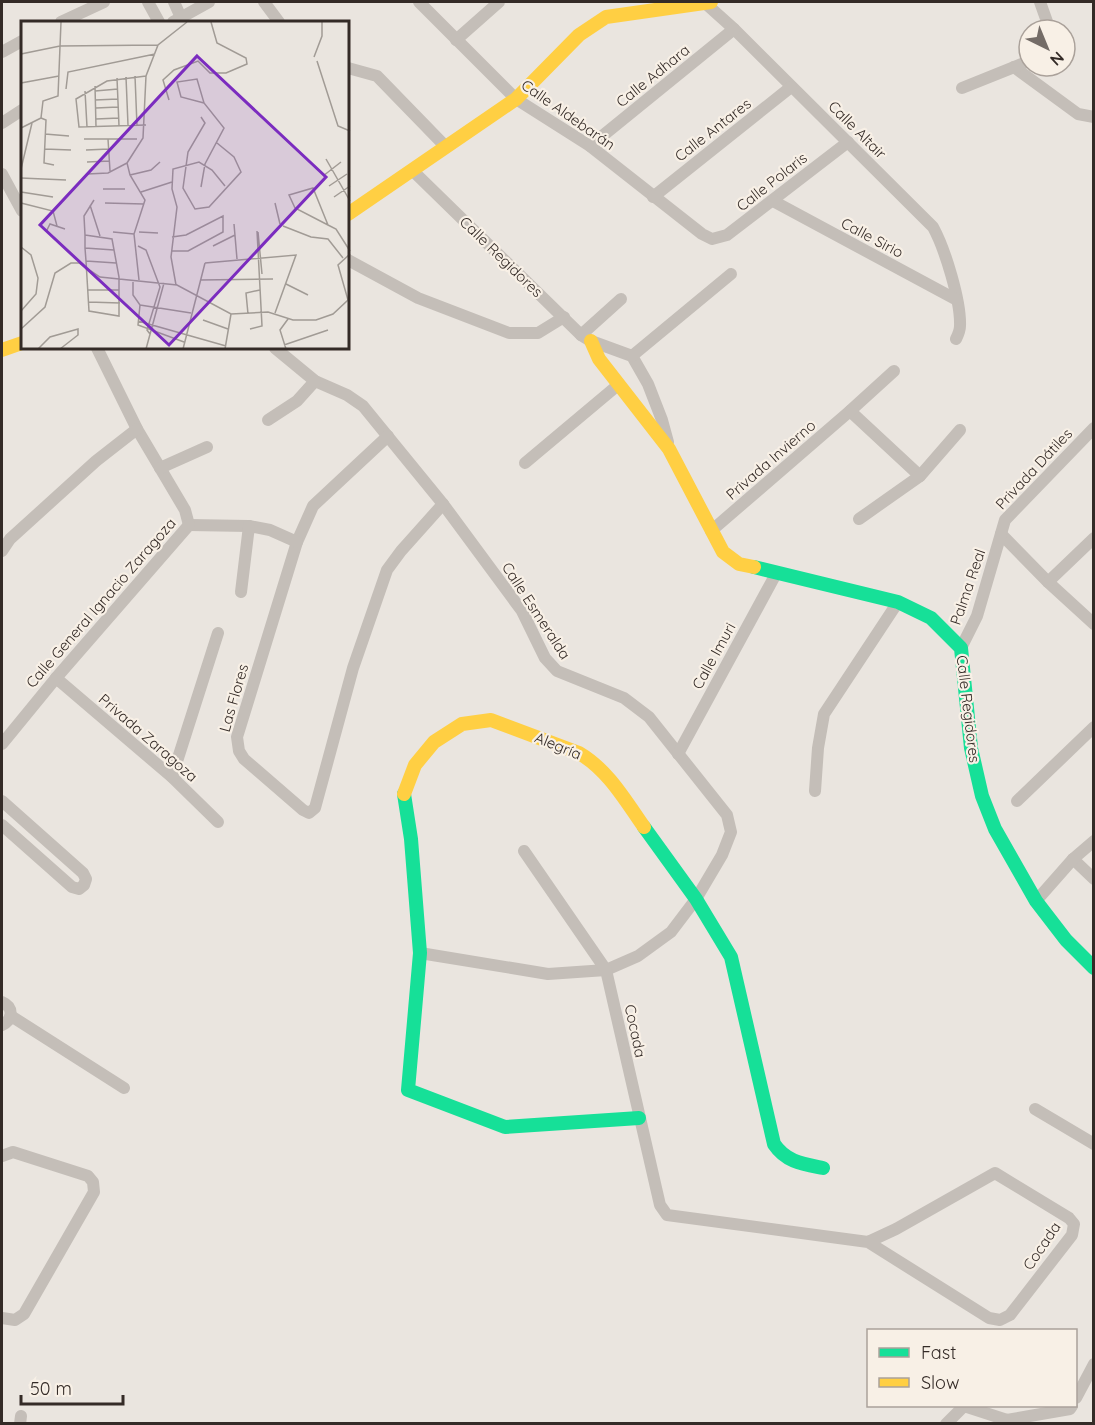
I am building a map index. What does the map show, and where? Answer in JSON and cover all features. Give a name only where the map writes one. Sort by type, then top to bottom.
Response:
[{"type":"street","points":[[63,21],[104,2]]},
{"type":"street","points":[[148,2],[158,21]]},
{"type":"street","points":[[174,2],[179,21],[209,2]]},
{"type":"street","points":[[264,2],[278,21]]},
{"type":"street","name":"Calle Aldebarán","points":[[419,2],[516,99],[590,146],[652,197],[712,239]]},
{"type":"street","points":[[456,40],[499,2]]},
{"type":"street","points":[[350,213],[516,99],[579,35],[606,17],[707,2]]},
{"type":"street","name":"Calle Altair","points":[[707,2],[933,227],[942,243],[957,300],[960,327],[956,339]]},
{"type":"street","points":[[1040,2],[1046,18]]},
{"type":"street","name":"Calle Adhara","points":[[590,146],[735,29]]},
{"type":"street","points":[[2,52],[21,42]]},
{"type":"street","points":[[962,88],[1017,66]]},
{"type":"street","points":[[1014,67],[1078,114],[1094,117]]},
{"type":"street","points":[[350,69],[377,76],[446,147]]},
{"type":"street","name":"Calle Antares","points":[[652,197],[792,87]]},
{"type":"street","points":[[2,123],[21,111]]},
{"type":"street","name":"Calle Polaris","points":[[712,239],[727,235],[848,142]]},
{"type":"street","name":"Calle Regidores","points":[[412,170],[586,338],[618,385],[669,449],[723,552],[739,564],[898,602],[931,618],[961,648],[971,747],[982,796],[995,829],[1036,901],[1066,940],[1094,968]]},
{"type":"street","points":[[2,174],[21,209]]},
{"type":"street","name":"Calle Sirio","points":[[773,201],[957,300]]},
{"type":"street","points":[[350,261],[418,298],[509,333],[538,333],[564,317]]},
{"type":"street","points":[[632,356],[731,274]]},
{"type":"street","points":[[586,338],[621,299]]},
{"type":"street","name":"Calle Regidores","points":[[586,338],[632,356],[648,384],[662,420],[669,449]]},
{"type":"street","points":[[2,350],[21,343]]},
{"type":"street","name":"Calle General Ignacio Zaragoza","points":[[2,744],[189,525],[185,510],[137,429],[98,350]]},
{"type":"street","name":"Calle Esmeralda","points":[[277,350],[315,381],[347,395],[363,406],[443,504],[522,611],[545,658],[557,671],[624,698],[649,717],[727,815],[731,832],[722,855],[696,899],[671,932],[638,956],[606,970],[548,974],[420,953]]},
{"type":"street","name":"Privada Invierno","points":[[711,531],[894,371]]},
{"type":"street","points":[[268,420],[297,401],[315,381]]},
{"type":"street","points":[[525,463],[618,385]]},
{"type":"street","points":[[850,411],[920,476]]},
{"type":"street","name":"Privada Dátiles","points":[[1001,534],[1005,520],[1094,428]]},
{"type":"street","points":[[2,551],[10,539],[96,461],[137,429]]},
{"type":"street","points":[[859,519],[920,476],[960,430]]},
{"type":"street","name":"Las Flores","points":[[388,436],[313,506],[297,542],[237,737],[239,751],[244,759],[309,813],[315,808],[353,669],[387,570],[443,504]]},
{"type":"street","points":[[160,468],[207,447]]},
{"type":"street","points":[[189,525],[249,526],[270,530],[297,542]]},
{"type":"street","points":[[241,592],[249,526]]},
{"type":"street","points":[[1001,534],[1048,582],[1094,624]]},
{"type":"street","name":"Palma Real","points":[[961,648],[977,616],[1001,534]]},
{"type":"street","points":[[1048,582],[1094,538]]},
{"type":"street","name":"Calle Imuri","points":[[678,754],[777,572]]},
{"type":"street","points":[[815,791],[818,748],[824,714],[898,602]]},
{"type":"street","points":[[172,777],[218,633]]},
{"type":"street","name":"Privada Zaragoza","points":[[56,678],[172,777],[218,822]]},
{"type":"street","name":"Alegría","points":[[639,1118],[505,1127],[408,1090],[420,953],[411,839],[404,795],[415,765],[434,742],[462,724],[490,720],[579,753],[604,772],[696,899],[731,957],[774,1144],[779,1155],[787,1160],[823,1168]]},
{"type":"street","points":[[1017,801],[1094,727]]},
{"type":"street","points":[[2,801],[83,873],[86,879],[84,885],[79,889],[72,888],[2,825]]},
{"type":"street","points":[[1036,901],[1073,859],[1094,841]]},
{"type":"street","points":[[524,851],[606,970]]},
{"type":"street","points":[[1073,859],[1094,879]]},
{"type":"street","name":"Cocada","points":[[606,970],[660,1205],[667,1215],[868,1242],[989,1318],[1000,1320],[1010,1315],[1072,1235],[1074,1224],[1069,1218],[995,1173],[896,1229],[868,1242]]},
{"type":"street","points":[[2,1002],[10,1009],[6,1021],[124,1088]]},
{"type":"street","points":[[1035,1109],[1094,1144]]},
{"type":"street","points":[[2,1156],[13,1152],[88,1176],[93,1182],[94,1192],[24,1314],[15,1320],[2,1318]]},
{"type":"street","points":[[1077,1396],[1094,1364]]},
{"type":"street","points":[[946,1424],[963,1407]]},
{"type":"street","points":[[967,1407],[1006,1420],[1070,1409],[1071,1407]]},
{"type":"traffic: fast","points":[[754,567],[898,602],[931,618],[961,648],[971,748],[982,796],[995,829],[1036,901],[1066,940],[1094,968]]},
{"type":"traffic: fast","points":[[404,794],[411,839],[420,953],[408,1090],[505,1127],[639,1118]]},
{"type":"traffic: fast","points":[[644,827],[696,899],[731,957],[774,1144],[790,1158],[823,1168]]},
{"type":"traffic: slow","points":[[350,213],[516,99],[579,35],[606,17],[711,2]]},
{"type":"traffic: slow","points":[[591,341],[599,359],[669,449],[723,552],[739,564],[754,567]]},
{"type":"traffic: slow","points":[[2,350],[21,343]]},
{"type":"traffic: slow","points":[[404,794],[415,765],[434,742],[462,724],[491,720],[579,753],[599,768],[615,786],[644,827]]}]
